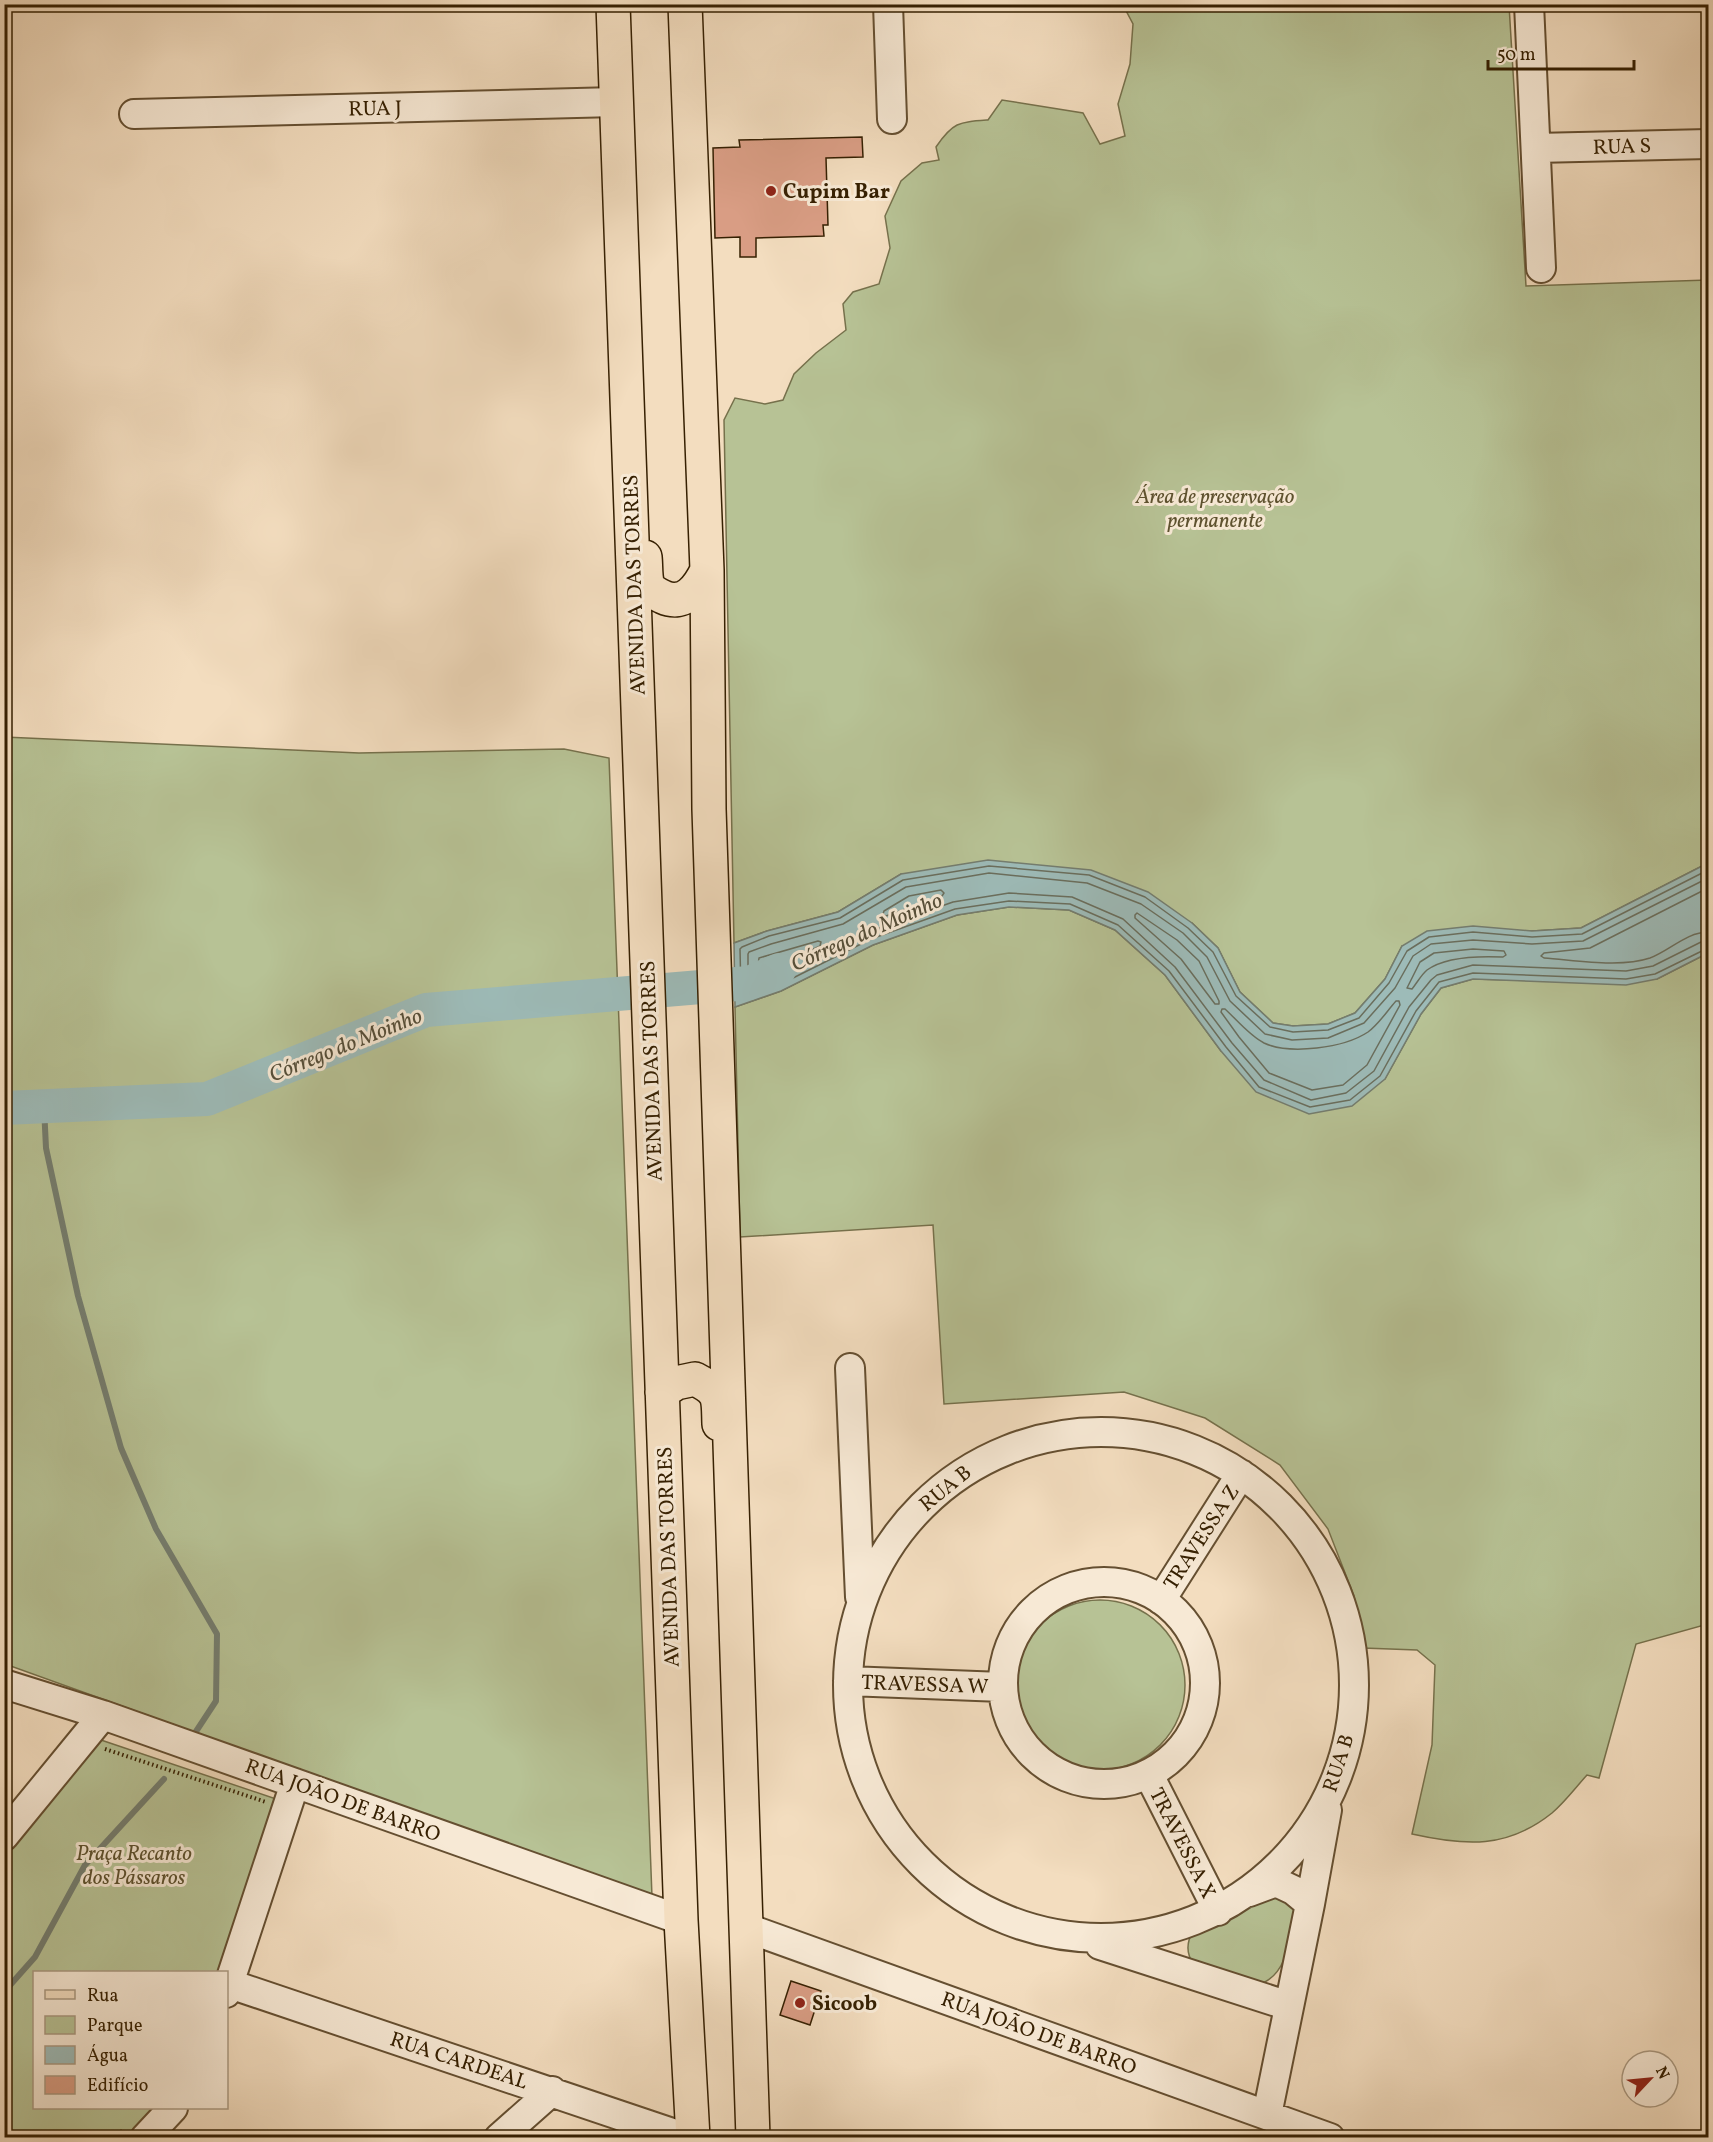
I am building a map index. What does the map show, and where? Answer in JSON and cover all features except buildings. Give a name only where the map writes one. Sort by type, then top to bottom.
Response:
[{"type":"main road","name":"AVENIDA DAS TORRES","points":[[614,4],[615,102],[627,377],[681,1920],[693,2138]]},
{"type":"main road","points":[[685,4],[707,570],[709,808],[753,2138]]},
{"type":"main road","points":[[627,377],[640,416],[648,584],[654,593],[670,600],[683,598],[701,583],[707,570]]},
{"type":"main road","points":[[662,1392],[676,1383],[694,1379],[709,1386],[718,1398],[723,1586],[736,1643]]},
{"type":"street","points":[[888,4],[892,119]]},
{"type":"street","points":[[1529,4],[1541,268]]},
{"type":"street","name":"RUA J","points":[[134,114],[615,102]]},
{"type":"street","name":"RUA S","points":[[1536,148],[1708,144]]},
{"type":"street","name":"RUA B","points":[[850,1368],[860,1606]]},
{"type":"street","name":"RUA B","points":[[1110,1431],[1156,1437],[1200,1452],[1241,1474],[1280,1506],[1300,1529],[1322,1562],[1338,1599],[1349,1637],[1354,1677],[1352,1717],[1344,1756],[1330,1794],[1302,1839],[1281,1864],[1249,1892],[1218,1911],[1191,1923],[1162,1932],[1103,1939],[1073,1937],[1028,1928],[985,1910],[946,1884],[912,1853],[884,1815],[864,1773],[852,1728],[848,1681],[851,1643],[860,1606],[879,1562],[904,1524],[937,1490],[975,1464],[1018,1444],[1063,1433],[1110,1431]]},
{"type":"street","name":"TRAVESSA Z","points":[[1161,1600],[1241,1474]]},
{"type":"street","points":[[1094,1582],[1124,1583],[1161,1600],[1178,1613],[1196,1640],[1205,1670],[1204,1702],[1194,1732],[1174,1757],[1149,1775],[1117,1785],[1083,1783],[1052,1771],[1026,1749],[1009,1720],[1002,1687],[1006,1656],[1018,1628],[1038,1605],[1064,1589],[1094,1582]]},
{"type":"street","name":"TRAVESSA W","points":[[848,1681],[1002,1687]]},
{"type":"street","name":"RUA JOÃO DE BARRO","points":[[4,1684],[103,1715],[681,1920]]},
{"type":"street","points":[[4,1836],[103,1715]]},
{"type":"street","name":"TRAVESSA X","points":[[1149,1775],[1218,1911]]},
{"type":"street","points":[[228,1989],[295,1783]]},
{"type":"street","points":[[1267,2115],[1330,1794]]},
{"type":"street","points":[[1249,1892],[1276,1882],[1293,1890],[1310,1904]]},
{"type":"street","points":[[1180,1970],[1178,1953],[1180,1930],[1191,1923]]},
{"type":"street","name":"RUA JOÃO DE BARRO","points":[[747,1928],[1330,2138]]},
{"type":"street","points":[[1073,1937],[1290,2006]]},
{"type":"street","name":"RUA CARDEAL","points":[[228,1989],[552,2091],[687,2138]]},
{"type":"street","points":[[499,2138],[552,2091]]},
{"type":"street","points":[[145,2138],[171,2109]]},
{"type":"path","points":[[99,1747],[271,1804]]},
{"type":"green space","name":"Área de preservação permanente","points":[[1123,5],[1509,5],[1526,286],[1708,280],[1708,863],[1581,928],[1532,931],[1402,946],[1385,979],[1355,1013],[1328,1024],[1293,1026],[1273,1023],[1240,992],[1218,948],[1192,923],[901,874],[838,912],[767,931],[734,943],[724,420],[735,398],[765,404],[783,400],[794,374],[816,353],[846,330],[843,304],[853,292],[879,284],[890,248],[885,216],[901,181],[922,163],[939,160],[936,147],[952,128],[963,123],[988,120],[1002,100],[1083,113],[1100,144],[1125,136],[1118,104],[1130,64],[1133,24]]},
{"type":"green space","points":[[4,737],[359,753],[564,749],[609,758],[652,1897],[5,1664]]},
{"type":"green space","points":[[1009,907],[1069,910],[1115,930],[1165,975],[1221,1051],[1385,1079],[1421,1014],[1441,988],[1473,979],[1546,981],[1657,979],[1708,953],[1708,1624],[1636,1644],[1599,1778],[1587,1775],[1557,1809],[1535,1825],[1502,1839],[1485,1842],[1450,1841],[1412,1834],[1432,1745],[1435,1665],[1417,1650],[1363,1648],[1354,1596],[1328,1529],[1280,1465],[1205,1418],[1124,1392],[944,1404],[933,1225],[740,1237],[735,1007],[781,991],[873,945],[957,915]]},
{"type":"green space","points":[[1100,1600],[1117,1601],[1133,1606],[1160,1625],[1179,1652],[1184,1668],[1184,1702],[1179,1718],[1160,1745],[1133,1764],[1117,1769],[1100,1770],[1083,1769],[1067,1764],[1040,1745],[1021,1718],[1016,1702],[1015,1685],[1016,1668],[1021,1652],[1040,1625],[1067,1606],[1083,1601]]},
{"type":"green space","name":"Praça Recanto dos Pássaros","points":[[98,1739],[279,1800],[223,1971],[33,1971],[33,2109],[164,2109],[136,2137],[5,2138],[5,1854]]},
{"type":"green space","points":[[1282,1893],[1295,1910],[1286,1955],[1282,1965],[1268,1980],[1257,1985],[1194,1965],[1189,1957],[1188,1948],[1193,1931],[1259,1894]]},
{"type":"water","points":[[988,860],[1091,870],[1148,892],[1192,923],[1218,948],[1240,992],[1273,1023],[1293,1026],[1328,1024],[1355,1013],[1385,979],[1402,946],[1427,931],[1473,926],[1532,931],[1581,928],[1708,863],[1708,953],[1657,979],[1626,985],[1473,979],[1441,988],[1421,1014],[1385,1079],[1352,1106],[1309,1114],[1256,1092],[1221,1051],[1165,975],[1115,930],[1069,910],[1009,907],[957,915],[873,945],[781,991],[735,1007],[734,943],[767,931],[838,912],[901,874]]},
{"type":"waterway","name":"Córrego do Moinho","points":[[4,1108],[207,1099],[426,1010],[749,983],[779,970]]},
{"type":"waterway","points":[[44,1107],[46,1148],[78,1296],[121,1448],[156,1529],[217,1634],[216,1701],[195,1733]]},
{"type":"waterway","points":[[4,1992],[35,1957],[85,1865],[164,1779]]},
{"type":"place","name":"Cupim Bar","points":[[771,191]]},
{"type":"place","name":"Sicoob","points":[[800,2003]]}]
